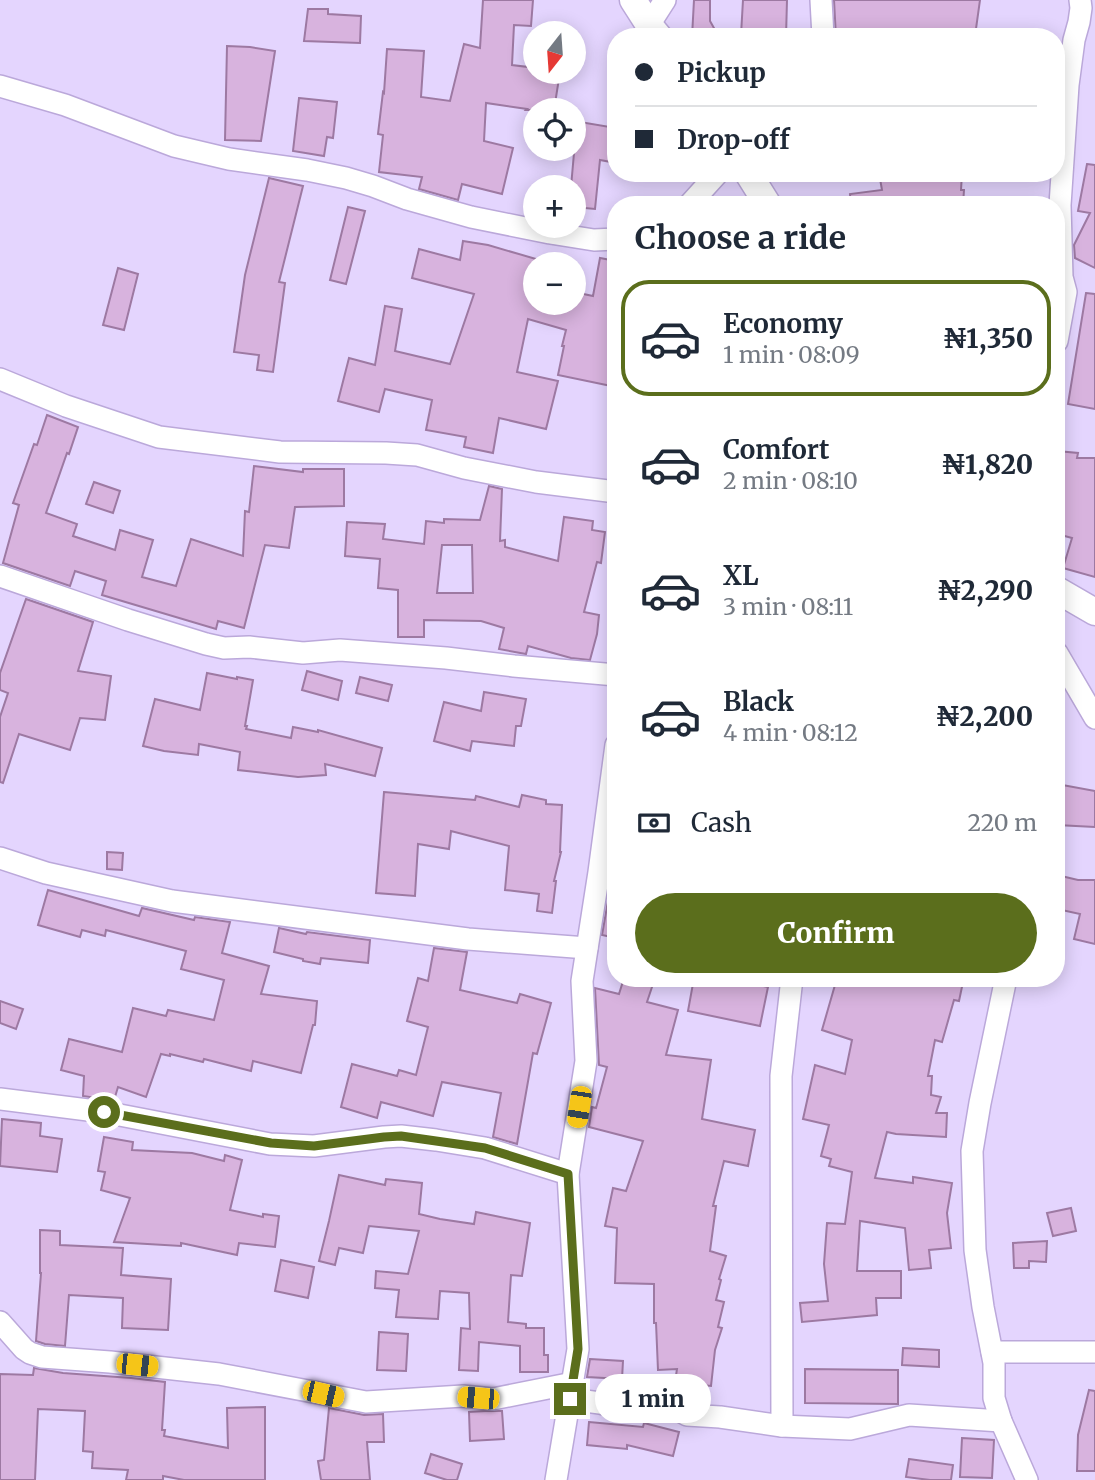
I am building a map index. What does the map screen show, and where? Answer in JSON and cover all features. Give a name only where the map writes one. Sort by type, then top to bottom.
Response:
[{"type":"street","points":[[633,0],[652,28]]},
{"type":"street","points":[[655,28],[665,0]]},
{"type":"street","points":[[821,0],[823,28]]},
{"type":"street","points":[[1065,131],[1068,85],[1081,8],[1080,0]]},
{"type":"street","points":[[0,86],[65,105],[174,146],[229,159],[346,178],[471,218],[594,240],[607,239]]},
{"type":"street","points":[[697,196],[710,182]]},
{"type":"street","points":[[0,379],[66,407],[159,437],[280,452],[416,455],[464,468],[536,482],[607,491]]},
{"type":"street","points":[[0,576],[128,620],[224,648],[249,647],[303,653],[340,650],[607,674]]},
{"type":"street","points":[[1065,595],[1095,612]]},
{"type":"street","points":[[1065,667],[1095,718]]},
{"type":"street","points":[[556,1480],[578,1349],[568,1174],[586,1062],[582,981],[607,813]]},
{"type":"street","points":[[0,858],[46,873],[172,901],[468,939],[587,948]]},
{"type":"street","points":[[782,1426],[780,1076],[791,987]]},
{"type":"street","points":[[1004,987],[972,1151],[975,1250],[994,1363],[994,1398],[1027,1480]]},
{"type":"street","points":[[0,1099],[104,1112],[283,1145],[314,1146],[401,1136],[436,1140],[485,1148],[568,1174]]},
{"type":"street","points":[[0,1321],[24,1349],[43,1357],[219,1374],[366,1402],[463,1396],[493,1399],[572,1391],[621,1409],[656,1410],[672,1407],[687,1415],[782,1426],[850,1429],[909,1415],[1001,1421]]},
{"type":"street","points":[[992,1352],[1095,1352]]},
{"type":"building","points":[[483,0],[533,0],[531,21],[523,21],[523,26],[514,25],[512,65],[523,66],[523,84],[558,84],[556,98],[523,98],[523,108],[486,103],[484,141],[513,148],[502,194],[462,184],[458,200],[419,189],[422,177],[379,172],[383,135],[378,134],[387,49],[424,51],[421,97],[450,101],[464,44],[480,48]]},
{"type":"building","points":[[694,0],[710,0],[710,21],[714,28],[692,28]]},
{"type":"building","points":[[743,0],[787,0],[786,28],[741,28]]},
{"type":"building","points":[[834,0],[980,0],[976,28],[836,28]]},
{"type":"building","points":[[308,9],[328,9],[328,14],[361,16],[360,43],[304,41]]},
{"type":"building","points":[[227,46],[275,51],[261,141],[225,140]]},
{"type":"building","points":[[299,98],[337,102],[333,138],[327,137],[324,156],[293,151]]},
{"type":"building","points":[[586,123],[607,126],[607,161],[600,160],[595,209],[586,208],[586,175],[572,175],[573,161],[586,161]]},
{"type":"building","points":[[1087,164],[1095,165],[1095,268],[1075,258],[1074,245],[1090,213],[1078,211]]},
{"type":"building","points":[[269,178],[303,186],[279,282],[285,283],[273,372],[257,370],[259,355],[234,352],[245,275]]},
{"type":"building","points":[[881,182],[961,182],[961,190],[964,190],[964,196],[850,196],[882,190]]},
{"type":"building","points":[[348,207],[365,211],[346,284],[330,280]]},
{"type":"building","points":[[463,241],[523,255],[523,315],[586,315],[586,295],[593,296],[600,258],[607,259],[607,385],[558,375],[566,330],[528,319],[517,372],[558,381],[546,429],[499,418],[493,453],[464,447],[466,437],[426,430],[432,400],[385,389],[379,412],[338,401],[349,358],[375,365],[385,306],[402,309],[395,351],[450,364],[474,294],[412,278],[419,249],[460,260]]},
{"type":"building","points":[[118,268],[138,274],[124,330],[103,325]]},
{"type":"building","points":[[1086,293],[1095,294],[1095,409],[1068,404]]},
{"type":"building","points":[[47,415],[78,427],[46,513],[77,524],[73,536],[115,550],[120,530],[153,540],[142,577],[176,586],[191,539],[243,556],[245,511],[249,512],[254,466],[303,472],[303,469],[344,469],[344,506],[295,507],[289,548],[265,545],[244,628],[218,621],[216,629],[102,595],[106,581],[75,571],[70,586],[3,563],[19,505],[13,503]]},
{"type":"building","points":[[1065,452],[1078,453],[1077,458],[1095,458],[1095,577],[1065,569],[1072,538],[1065,536]]},
{"type":"building","points":[[94,482],[120,491],[113,513],[86,504]]},
{"type":"building","points":[[489,486],[502,489],[500,541],[505,540],[505,547],[558,561],[564,517],[593,521],[592,530],[605,532],[601,563],[597,562],[584,612],[599,615],[590,660],[571,658],[528,646],[526,654],[499,649],[504,628],[481,621],[424,620],[424,637],[398,637],[398,590],[378,588],[380,559],[345,556],[347,522],[385,524],[383,539],[424,544],[426,521],[444,523],[444,519],[480,520]],"holes":[[[442,545],[472,545],[473,593],[437,593]]]},
{"type":"building","points":[[26,599],[93,622],[78,671],[111,676],[105,720],[80,718],[70,750],[19,734],[3,783],[0,782],[0,717],[8,693],[0,690],[0,673]]},
{"type":"building","points":[[307,671],[342,681],[338,700],[302,690]]},
{"type":"building","points":[[207,673],[253,680],[246,729],[291,738],[293,727],[318,730],[382,748],[375,776],[325,764],[326,775],[298,777],[238,770],[240,752],[199,744],[198,755],[143,746],[155,699],[200,710]]},
{"type":"building","points":[[360,677],[392,685],[388,701],[356,693]]},
{"type":"building","points":[[484,692],[526,699],[521,726],[516,726],[514,746],[472,741],[470,751],[434,741],[444,702],[481,711]]},
{"type":"building","points":[[1065,785],[1095,791],[1095,827],[1065,825]]},
{"type":"building","points":[[384,792],[475,800],[476,796],[519,807],[522,795],[546,800],[546,804],[562,805],[561,852],[554,881],[552,913],[537,911],[539,894],[505,890],[509,846],[451,831],[449,849],[418,844],[415,896],[376,893]]},
{"type":"building","points":[[107,852],[123,853],[122,870],[107,869]]},
{"type":"building","points":[[1065,877],[1095,880],[1095,944],[1074,939],[1080,914],[1065,911]]},
{"type":"building","points":[[48,890],[139,916],[142,908],[194,920],[195,917],[230,922],[222,953],[269,966],[261,994],[317,1001],[315,1025],[301,1073],[253,1061],[251,1071],[204,1059],[203,1062],[161,1054],[146,1097],[118,1087],[115,1097],[104,1093],[103,1099],[83,1096],[84,1076],[61,1070],[69,1039],[122,1052],[133,1008],[166,1016],[168,1010],[214,1020],[224,980],[181,969],[186,951],[106,930],[105,936],[82,930],[80,937],[38,925]]},
{"type":"building","points":[[607,907],[607,936],[602,935]]},
{"type":"building","points":[[279,928],[306,934],[370,940],[368,963],[321,958],[320,964],[274,952]]},
{"type":"building","points":[[434,948],[467,952],[460,990],[517,1003],[520,994],[551,1003],[537,1054],[533,1053],[517,1144],[493,1137],[501,1093],[442,1082],[433,1116],[381,1102],[377,1118],[341,1107],[352,1064],[397,1076],[399,1070],[416,1075],[428,1027],[407,1021],[418,978],[428,981]]},
{"type":"building","points":[[621,987],[652,987],[647,1002],[678,1010],[666,1055],[711,1060],[702,1119],[755,1130],[748,1166],[724,1161],[713,1206],[716,1206],[710,1251],[726,1256],[716,1300],[724,1302],[718,1327],[722,1328],[715,1350],[711,1386],[675,1382],[677,1369],[658,1370],[654,1284],[615,1283],[617,1228],[605,1226],[613,1188],[626,1191],[643,1141],[589,1127],[592,1107],[596,1108],[607,1067],[599,1065],[595,988],[619,994]]},
{"type":"building","points":[[692,987],[768,987],[760,1026],[688,1011]]},
{"type":"building","points":[[834,987],[962,987],[959,1001],[954,1000],[942,1042],[935,1040],[928,1076],[932,1076],[931,1095],[941,1097],[936,1113],[947,1113],[946,1137],[887,1132],[875,1178],[913,1183],[913,1177],[952,1183],[947,1213],[951,1248],[929,1250],[931,1268],[909,1270],[905,1228],[860,1221],[857,1271],[901,1271],[901,1298],[876,1298],[877,1315],[802,1322],[800,1303],[828,1301],[824,1264],[827,1223],[845,1224],[852,1172],[829,1166],[831,1159],[821,1156],[829,1125],[803,1119],[815,1065],[845,1074],[852,1040],[822,1030]]},
{"type":"building","points":[[0,1001],[23,1009],[16,1029],[0,1023]]},
{"type":"building","points":[[2,1119],[41,1123],[40,1136],[62,1139],[57,1172],[0,1166]]},
{"type":"building","points":[[104,1137],[133,1142],[132,1150],[192,1153],[224,1161],[225,1155],[242,1160],[230,1210],[263,1217],[263,1214],[279,1216],[275,1247],[239,1243],[237,1255],[181,1243],[181,1246],[114,1242],[130,1198],[101,1190],[105,1172],[98,1171]]},
{"type":"building","points":[[339,1175],[385,1185],[386,1179],[422,1183],[419,1214],[474,1224],[476,1212],[530,1223],[522,1276],[511,1275],[508,1322],[526,1324],[526,1328],[544,1328],[544,1355],[548,1355],[548,1372],[520,1372],[520,1346],[479,1342],[478,1371],[459,1370],[461,1328],[470,1329],[469,1293],[440,1291],[438,1319],[396,1317],[399,1290],[375,1288],[376,1271],[408,1274],[419,1231],[369,1226],[363,1253],[339,1248],[335,1265],[319,1261]]},
{"type":"building","points":[[1071,1208],[1076,1231],[1053,1236],[1047,1213]]},
{"type":"building","points":[[40,1230],[60,1231],[60,1245],[123,1248],[121,1275],[171,1279],[168,1330],[122,1328],[123,1298],[69,1295],[65,1346],[36,1341],[41,1273]]},
{"type":"building","points":[[1047,1241],[1046,1262],[1029,1261],[1029,1268],[1014,1268],[1013,1243]]},
{"type":"building","points":[[281,1260],[314,1267],[308,1298],[275,1291]]},
{"type":"building","points":[[379,1332],[408,1334],[406,1371],[377,1370]]},
{"type":"building","points":[[903,1348],[939,1350],[939,1367],[902,1365]]},
{"type":"building","points":[[590,1359],[623,1361],[622,1379],[587,1377]]},
{"type":"building","points":[[34,1368],[165,1382],[162,1430],[165,1430],[164,1436],[228,1448],[227,1408],[265,1407],[265,1480],[184,1480],[163,1476],[163,1480],[126,1480],[128,1470],[92,1468],[93,1452],[83,1451],[85,1411],[38,1409],[35,1480],[0,1480],[0,1374],[33,1375]]},
{"type":"building","points":[[805,1369],[898,1370],[898,1404],[805,1403]]},
{"type":"building","points":[[1089,1390],[1095,1391],[1095,1471],[1077,1471],[1078,1435]]},
{"type":"building","points":[[329,1408],[364,1415],[383,1414],[384,1442],[367,1442],[370,1480],[321,1480],[318,1461],[324,1460]]},
{"type":"building","points":[[502,1411],[504,1439],[470,1441],[469,1412]]},
{"type":"building","points":[[589,1422],[643,1427],[644,1423],[679,1432],[673,1456],[627,1445],[627,1449],[587,1445]]},
{"type":"building","points":[[962,1438],[994,1440],[992,1478],[960,1477]]},
{"type":"building","points":[[431,1454],[462,1464],[457,1480],[447,1480],[425,1473]]},
{"type":"building","points":[[909,1459],[953,1465],[951,1480],[906,1477]]},
{"type":"route","points":[[104,1112],[295,1146],[328,1145],[401,1136],[436,1140],[485,1148],[568,1174],[578,1349],[570,1399]]}]
